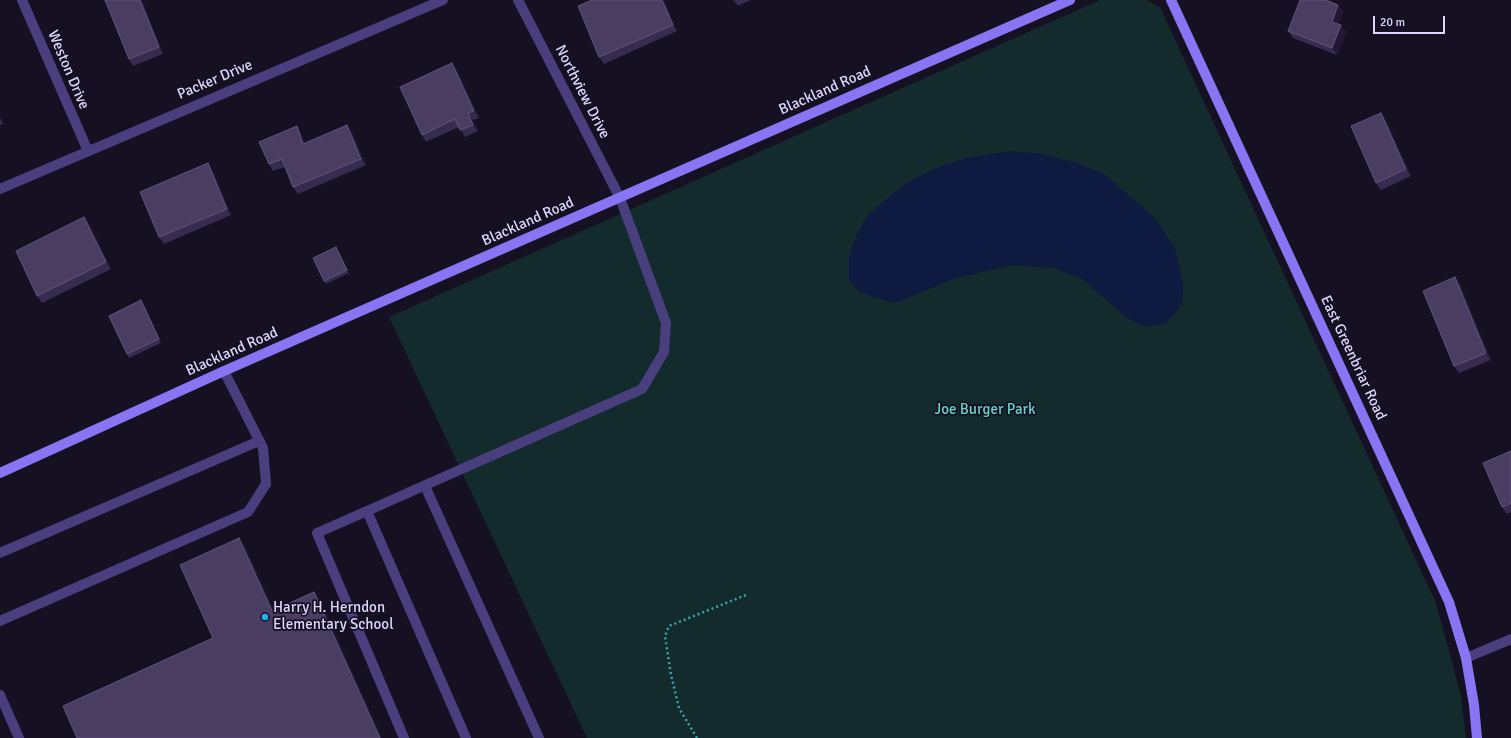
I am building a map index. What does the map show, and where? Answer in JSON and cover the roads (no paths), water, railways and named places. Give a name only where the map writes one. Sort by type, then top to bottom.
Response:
[{"type":"street","name":"Weston Drive","points":[[22,0],[88,151]]},
{"type":"street","name":"Packer Drive","points":[[0,189],[443,0]]},
{"type":"street","name":"Northview Drive","points":[[404,738],[317,533],[642,390],[664,352],[666,323],[620,198],[518,0]]},
{"type":"street","name":"Blackland Road","points":[[0,473],[224,371],[1070,0]]},
{"type":"street","name":"East Greenbriar Road","points":[[1171,0],[1449,602],[1466,658],[1474,705],[1477,738]]},
{"type":"street","points":[[0,621],[248,512],[266,484],[263,448],[224,371]]},
{"type":"street","points":[[0,553],[259,440]]},
{"type":"street","points":[[425,486],[539,738]]},
{"type":"street","points":[[367,511],[466,738]]},
{"type":"street","points":[[1466,658],[1511,639]]},
{"type":"street","points":[[0,695],[19,738]]},
{"type":"water","points":[[1010,151],[1041,154],[1077,163],[1104,174],[1155,218],[1175,248],[1183,284],[1183,298],[1178,310],[1167,322],[1158,325],[1142,326],[1126,317],[1082,279],[1054,268],[1013,265],[953,279],[901,301],[890,302],[859,292],[849,280],[849,256],[856,236],[868,215],[910,181],[939,167],[967,158]]},
{"type":"place","name":"Harry H. Herndon Elementary School","points":[[265,617]]},
{"type":"park label","name":"Joe Burger Park","points":[[985,410]]}]
